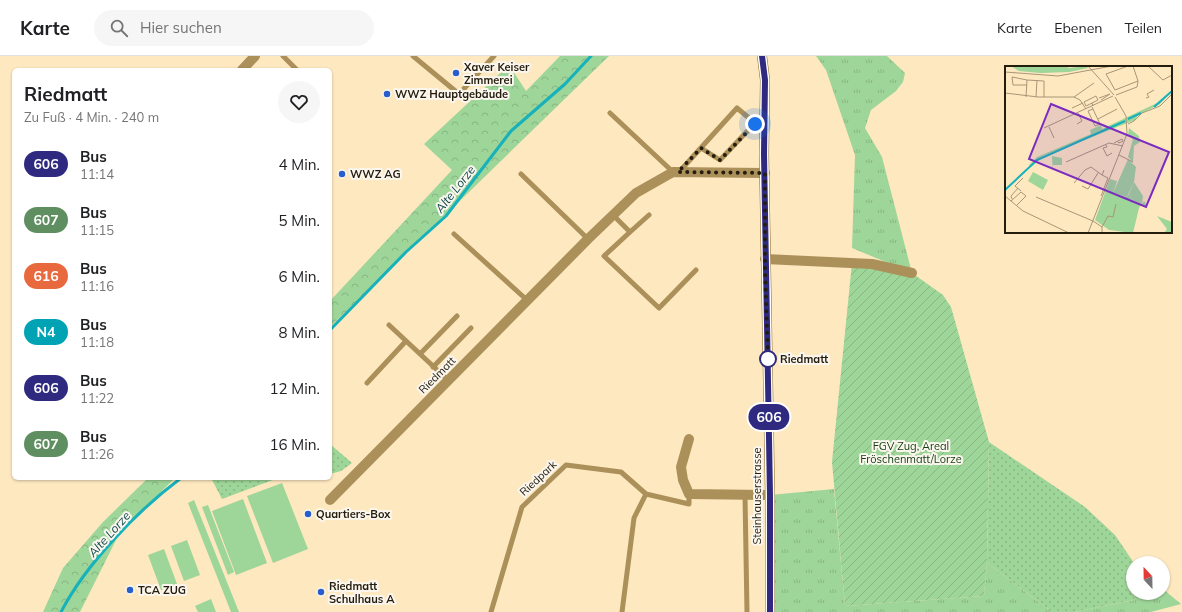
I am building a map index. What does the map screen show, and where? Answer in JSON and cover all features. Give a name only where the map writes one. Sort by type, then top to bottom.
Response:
[{"type":"street","points":[[244,68],[255,56]]},
{"type":"street","name":"Steinhauserstrasse","points":[[762,56],[765,80],[765,259],[770,495],[770,612]]},
{"type":"street","points":[[675,172],[765,173]]},
{"type":"street","name":"Riedmatt","points":[[330,500],[588,239],[636,193],[675,172]]},
{"type":"street","points":[[765,259],[872,264],[912,273]]},
{"type":"street","points":[[689,439],[682,466],[682,480],[689,494],[770,495]]},
{"type":"lane","points":[[413,56],[459,94],[494,56]]},
{"type":"lane","points":[[285,57],[295,68]]},
{"type":"lane","points":[[610,113],[675,172],[701,148],[737,108],[755,124],[720,160],[701,148]]},
{"type":"lane","points":[[521,174],[588,239]]},
{"type":"lane","points":[[613,215],[630,232]]},
{"type":"lane","points":[[649,215],[604,256],[659,308],[696,270]]},
{"type":"lane","points":[[454,234],[528,301]]},
{"type":"lane","points":[[420,354],[458,316]]},
{"type":"lane","points":[[389,325],[449,381]]},
{"type":"lane","points":[[433,367],[470,328]]},
{"type":"lane","points":[[367,383],[406,341]]},
{"type":"lane","name":"Riedpark","points":[[491,612],[522,507],[566,465],[621,472],[646,494],[689,504],[689,494]]},
{"type":"lane","points":[[622,612],[634,518],[646,494]]},
{"type":"lane","points":[[745,495],[747,612]]},
{"type":"green space","points":[[560,56],[609,56],[332,325],[332,299],[452,170],[424,144],[509,65],[526,91]]},
{"type":"green space","points":[[816,56],[887,56],[905,73],[903,82],[896,91],[871,110],[865,128],[882,157],[912,273],[852,248],[855,155],[826,70]]},
{"type":"green space","name":"FGV Zug, Areal Fröschenmatt/Lorze","points":[[852,263],[912,273],[943,295],[951,307],[989,442],[987,563],[984,596],[845,606],[832,462]]},
{"type":"green space","points":[[989,442],[1085,507],[1115,535],[1129,556],[1126,556],[1126,600],[1134,600],[1074,612],[1052,612],[987,563]]},
{"type":"green space","points":[[332,446],[352,463],[341,471],[332,473]]},
{"type":"green space","points":[[146,480],[173,480],[120,532],[80,612],[43,612],[63,568],[103,522]]},
{"type":"green space","points":[[212,480],[273,480],[222,499]]},
{"type":"green space","points":[[282,483],[308,549],[273,563],[247,496]]},
{"type":"green space","points":[[834,489],[845,606],[984,596],[987,563],[1052,612],[770,612],[770,495]]},
{"type":"green space","points":[[243,499],[267,563],[236,575],[212,511]]},
{"type":"green space","points":[[194,500],[239,612],[231,612],[188,503]]},
{"type":"green space","points":[[208,505],[234,572],[228,575],[202,507]]},
{"type":"green space","points":[[187,540],[200,575],[184,581],[171,546]]},
{"type":"green space","points":[[164,549],[177,584],[161,590],[148,555]]},
{"type":"green space","points":[[1170,595],[1181,604],[1151,612],[1074,612],[1134,600],[1170,600]]},
{"type":"green space","points":[[211,599],[216,612],[198,612],[195,606]]},
{"type":"waterway","name":"Alte Lorze","points":[[332,328],[406,252],[446,216],[511,131],[565,84],[591,56]]},
{"type":"waterway","name":"Alte Lorze","points":[[61,612],[84,575],[114,539],[147,506],[178,480]]},
{"type":"bus line","name":"606","points":[[762,56],[765,80],[765,270],[767,296],[770,495],[770,612]]},
{"type":"place","name":"Xaver Keiser Zimmerei","points":[[456,73]]},
{"type":"place","name":"WWZ Hauptgebäude","points":[[387,94]]},
{"type":"place","name":"WWZ AG","points":[[342,174]]},
{"type":"place","name":"Riedmatt","points":[[768,359]]},
{"type":"place","name":"Quartiers-Box","points":[[308,514]]},
{"type":"place","name":"TCA ZUG","points":[[130,590]]},
{"type":"place","name":"Riedmatt Schulhaus A","points":[[321,592]]},
{"type":"route","points":[[755,124],[720,160],[701,148],[678,172],[765,173],[765,270],[768,359]]}]
